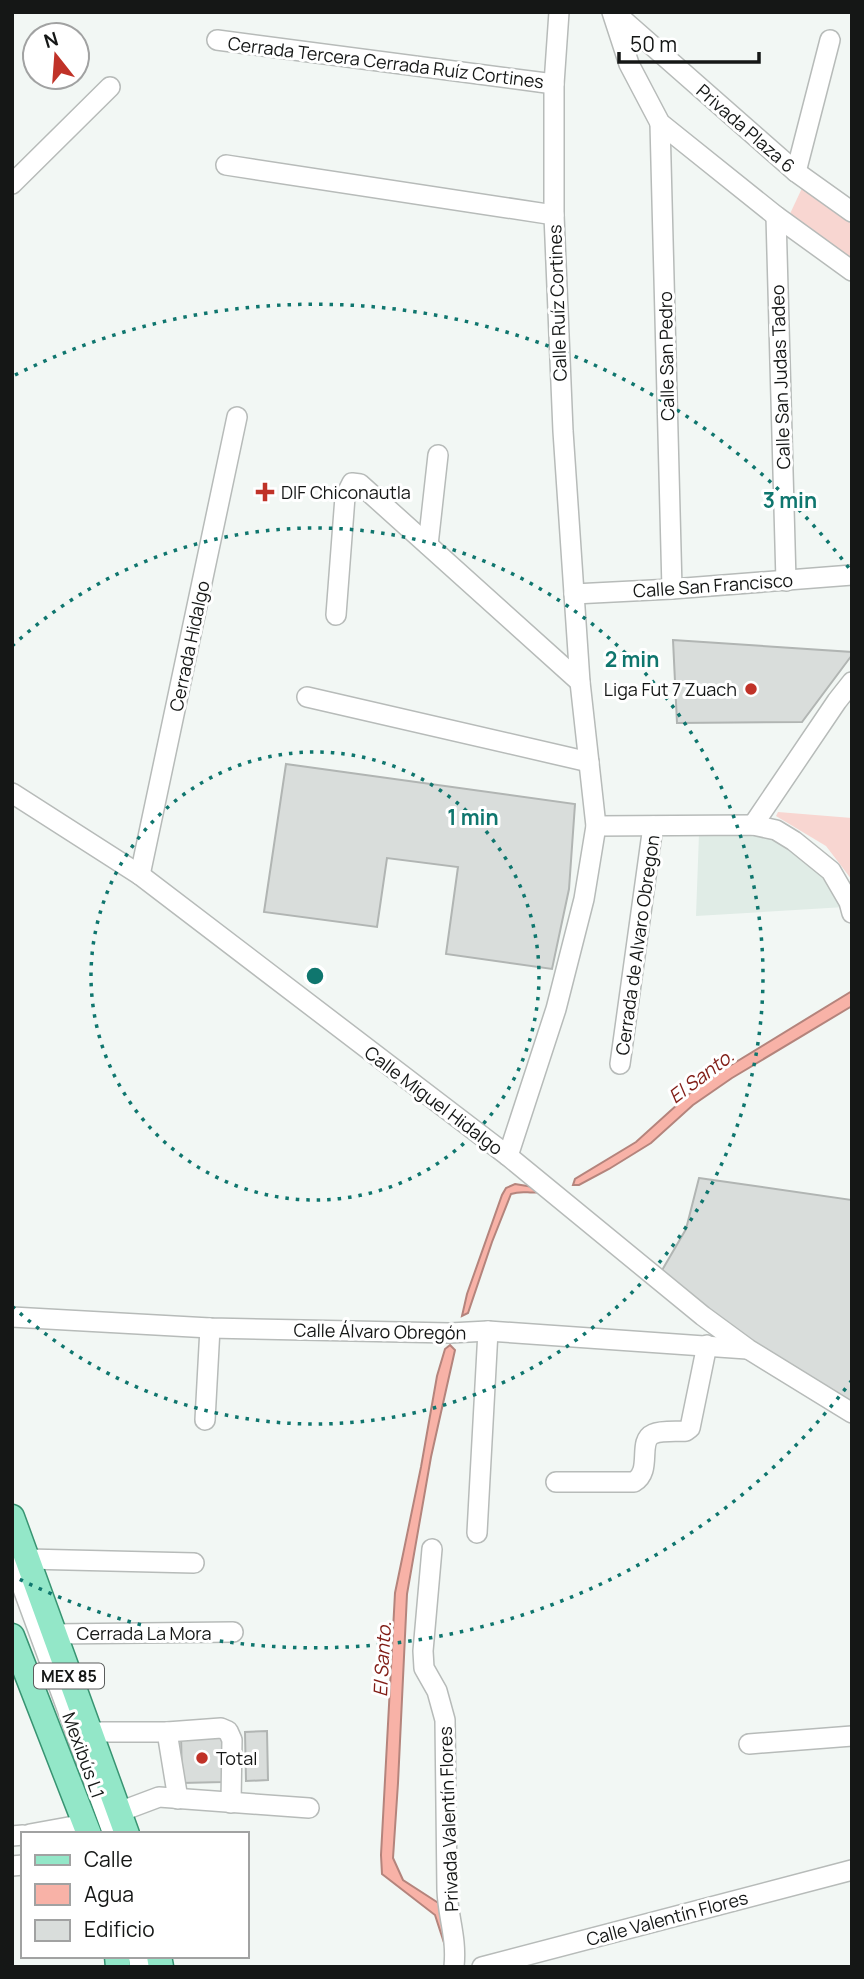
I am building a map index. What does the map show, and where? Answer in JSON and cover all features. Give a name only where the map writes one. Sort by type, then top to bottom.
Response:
[{"type":"main road","name":"MEX 85","points":[[12,1517],[20,1559],[54,1634],[90,1732],[119,1827]]},
{"type":"main road","name":"MEX 85","points":[[12,1636],[92,1831]]},
{"type":"street","name":"Calle Ruíz Cortines","points":[[559,12],[554,84],[554,215],[563,431],[574,594]]},
{"type":"street","points":[[613,12],[629,64],[660,123],[776,216],[852,271]]},
{"type":"street","name":"Privada Plaza 6","points":[[613,12],[796,172],[852,212]]},
{"type":"street","name":"Cerrada Tercera Cerrada Ruíz Cortines","points":[[217,40],[554,84]]},
{"type":"street","points":[[796,172],[830,40]]},
{"type":"street","points":[[12,184],[110,87]]},
{"type":"street","name":"Calle San Pedro","points":[[660,123],[672,589]]},
{"type":"street","points":[[226,165],[554,215]]},
{"type":"street","name":"Calle San Judas Tadeo","points":[[776,216],[786,580]]},
{"type":"street","name":"Cerrada Hidalgo","points":[[140,876],[237,417]]},
{"type":"street","points":[[428,545],[438,455]]},
{"type":"street","points":[[336,614],[345,497],[352,483],[360,484],[580,682]]},
{"type":"street","name":"Calle San Francisco","points":[[574,594],[852,575]]},
{"type":"street","points":[[508,1157],[556,1009],[584,899],[596,826],[580,682],[574,594]]},
{"type":"street","points":[[753,825],[852,682]]},
{"type":"street","points":[[307,697],[589,762]]},
{"type":"street","name":"Calle Miguel Hidalgo","points":[[12,793],[140,876],[508,1157],[703,1316],[748,1349],[852,1413]]},
{"type":"street","name":"Cerrada de Alvaro Obregon","points":[[620,1064],[653,825]]},
{"type":"street","points":[[596,826],[753,825],[776,830],[794,841],[831,872],[849,902],[852,913]]},
{"type":"street","name":"Calle Álvaro Obregón","points":[[12,1317],[210,1328],[450,1333],[488,1331],[748,1349]]},
{"type":"street","points":[[205,1420],[210,1328]]},
{"type":"street","points":[[477,1533],[488,1331]]},
{"type":"street","points":[[555,1482],[635,1482],[641,1478],[650,1435],[687,1432],[690,1428],[707,1345]]},
{"type":"street","name":"Privada Valentín Flores","points":[[432,1549],[423,1651],[424,1668],[437,1691],[445,1720],[447,1889],[448,1913],[454,1928],[454,1967]]},
{"type":"street","points":[[20,1559],[194,1563]]},
{"type":"street","name":"Mexibús L1","points":[[20,1559],[119,1827]]},
{"type":"street","name":"Mexibús L1","points":[[12,1595],[92,1831]]},
{"type":"street","name":"Cerrada La Mora","points":[[54,1634],[233,1632]]},
{"type":"street","points":[[90,1732],[221,1728],[228,1731],[232,1740],[231,1803]]},
{"type":"street","points":[[167,1731],[178,1799]]},
{"type":"street","points":[[749,1744],[852,1736]]},
{"type":"street","points":[[119,1827],[159,1797],[309,1808]]},
{"type":"street","points":[[71,1832],[92,1831]]},
{"type":"street","name":"Calle Valentín Flores","points":[[482,1967],[852,1870]]},
{"type":"shaded area","points":[[803,186],[852,220],[852,264],[788,218]]},
{"type":"shaded area","points":[[778,812],[852,818],[852,880],[826,846],[776,816]]},
{"type":"shaded area","points":[[763,830],[805,860],[829,883],[845,907],[696,916],[699,834]]},
{"type":"water","points":[[852,991],[852,1006],[732,1078],[693,1105],[651,1143],[609,1169],[579,1185],[573,1185],[575,1179],[636,1142],[700,1084]]},
{"type":"water","points":[[515,1184],[533,1187],[539,1192],[511,1194],[468,1313],[462,1316],[467,1294],[502,1195],[506,1188]]},
{"type":"water","points":[[450,1345],[455,1350],[431,1457],[407,1594],[393,1858],[403,1880],[440,1904],[447,1952],[435,1915],[382,1874],[381,1855],[395,1593],[437,1376],[445,1349]]},
{"type":"building","name":"Liga Fut 7 Zuach","points":[[673,640],[852,652],[852,655],[802,722],[677,723]]},
{"type":"building","points":[[286,764],[575,804],[569,889],[552,969],[446,954],[458,867],[387,858],[377,927],[264,912]]},
{"type":"building","points":[[699,1178],[852,1200],[852,1408],[766,1353],[661,1272],[686,1229]]},
{"type":"building","name":"Total","points":[[267,1731],[268,1780],[246,1781],[245,1732]]},
{"type":"building","name":"Total","points":[[222,1732],[223,1782],[182,1783],[181,1734]]},
{"type":"place","name":"DIF Chiconautla","points":[[265,492]]},
{"type":"place","name":"Liga Fut 7 Zuach","points":[[751,689]]},
{"type":"place","name":"Total","points":[[202,1758]]},
{"type":"water label","name":"El Santo.","points":[[701,1076]]},
{"type":"water label","name":"El Santo.","points":[[382,1659]]}]
